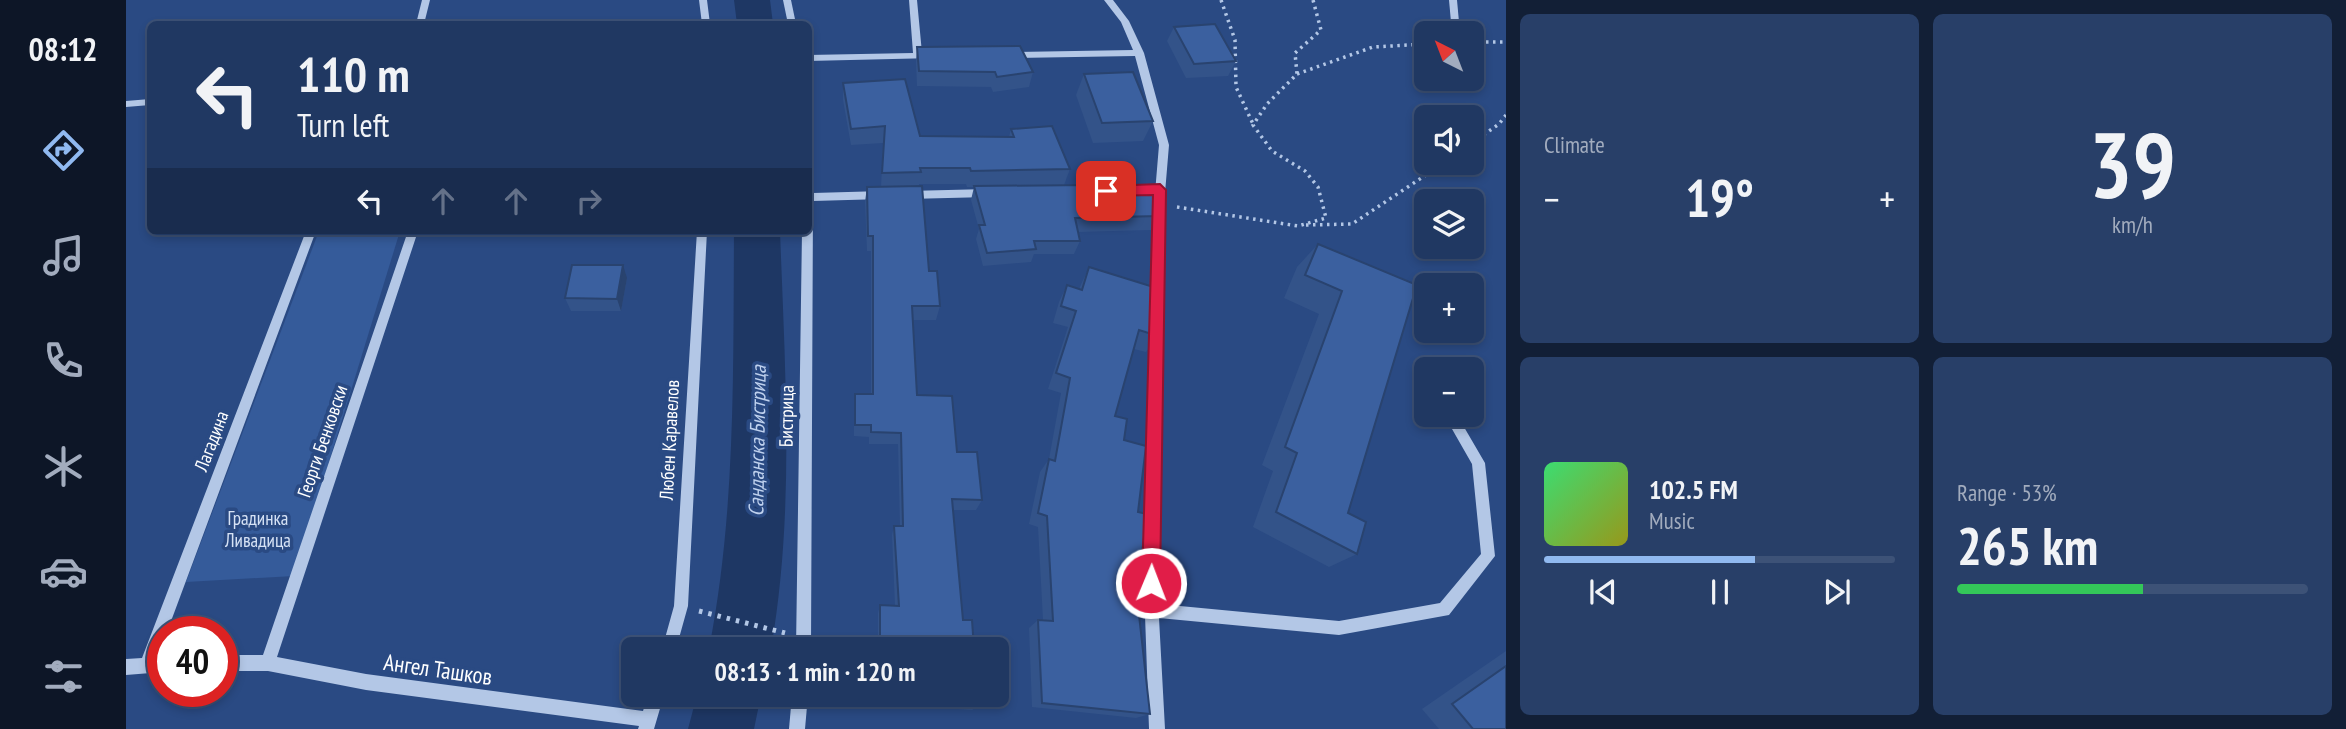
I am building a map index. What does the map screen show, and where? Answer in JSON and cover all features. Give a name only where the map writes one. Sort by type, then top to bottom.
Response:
[{"type":"street","points":[[421,21],[426,0]]},
{"type":"street","points":[[703,0],[706,21]]},
{"type":"street","points":[[787,0],[791,21]]},
{"type":"street","points":[[914,0],[918,56]]},
{"type":"street","points":[[1108,0],[1125,21],[1139,52],[1164,145],[1159,205],[1150,610],[1157,729]]},
{"type":"street","points":[[1453,0],[1455,21]]},
{"type":"street","points":[[1001,55],[1139,52]]},
{"type":"street","points":[[812,58],[946,56]]},
{"type":"street","points":[[126,104],[147,102]]},
{"type":"street","points":[[812,190],[998,193]]},
{"type":"street","points":[[1065,191],[1160,190]]},
{"type":"street","name":"Лагадина","points":[[172,616],[310,235]]},
{"type":"street","name":"Георги Бенковски","points":[[268,663],[412,235]]},
{"type":"street","name":"Любен Каравелов","points":[[672,637],[681,606],[702,235]]},
{"type":"street","name":"Бистрица","points":[[803,637],[808,235]]},
{"type":"street","points":[[1150,610],[1339,628],[1444,610],[1488,556],[1478,463],[1457,427]]},
{"type":"street","name":"Ангел Ташков","points":[[238,663],[268,663],[366,682],[648,724]]},
{"type":"street","points":[[126,667],[147,665]]},
{"type":"street","points":[[648,724],[653,707]]},
{"type":"street","points":[[797,729],[799,707]]},
{"type":"path","points":[[1221,0],[1235,40],[1236,87],[1253,125],[1272,151],[1305,171],[1318,187],[1326,218],[1298,226]]},
{"type":"path","points":[[1297,74],[1295,53],[1321,30],[1312,0]]},
{"type":"path","points":[[1484,42],[1506,42]]},
{"type":"path","points":[[1253,125],[1267,104],[1297,74],[1373,47],[1414,45]]},
{"type":"path","points":[[1484,135],[1506,115]]},
{"type":"path","points":[[1159,205],[1298,226],[1352,224],[1426,175]]},
{"type":"path","points":[[681,606],[781,637]]},
{"type":"green space","name":"Градинка Ливадица","points":[[317,235],[399,235],[294,576],[186,582]]},
{"type":"building","points":[[1215,24],[1236,61],[1194,64],[1174,27]]},
{"type":"building","points":[[1020,46],[1033,72],[997,77],[995,72],[919,71],[917,47]]},
{"type":"building","points":[[1133,72],[1153,121],[1102,123],[1084,74]]},
{"type":"building","points":[[905,79],[920,136],[1014,137],[1011,129],[1052,126],[1070,169],[971,171],[970,168],[920,168],[921,172],[882,173],[885,126],[851,129],[843,83]]},
{"type":"building","points":[[1090,185],[1101,208],[1124,199],[1119,185],[1159,186],[1159,216],[1075,218],[1080,241],[1034,241],[1036,249],[987,253],[979,225],[985,225],[974,186]]},
{"type":"building","points":[[922,186],[929,271],[937,271],[940,306],[912,306],[917,395],[952,396],[957,452],[977,452],[982,500],[952,499],[963,620],[972,620],[973,637],[880,637],[880,605],[899,606],[894,526],[903,526],[901,433],[871,432],[871,425],[855,425],[855,394],[873,394],[873,236],[868,236],[867,187]]},
{"type":"building","points":[[1318,244],[1414,284],[1414,295],[1348,513],[1366,522],[1357,554],[1276,512],[1297,453],[1285,447],[1342,291],[1305,275]]},
{"type":"building","points":[[572,265],[623,265],[617,299],[565,298]]},
{"type":"building","points":[[1089,267],[1160,289],[1158,336],[1139,330],[1115,416],[1127,419],[1124,440],[1146,446],[1138,512],[1147,514],[1142,553],[1154,554],[1154,608],[1138,606],[1150,714],[1042,703],[1038,620],[1053,621],[1047,516],[1038,513],[1049,459],[1055,461],[1070,378],[1056,373],[1076,311],[1061,306],[1067,285],[1082,290]]},
{"type":"building","points":[[1506,666],[1506,729],[1473,729],[1452,704]]},
{"type":"waterway","name":"Санданска Бистрица","points":[[752,0],[755,21]]},
{"type":"waterway","name":"Санданска Бистрица","points":[[742,637],[755,546],[760,441],[757,235]]},
{"type":"waterway","name":"Санданска Бистрица","points":[[721,729],[726,707]]},
{"type":"route","points":[[1106,191],[1160,190],[1151,583]]}]
